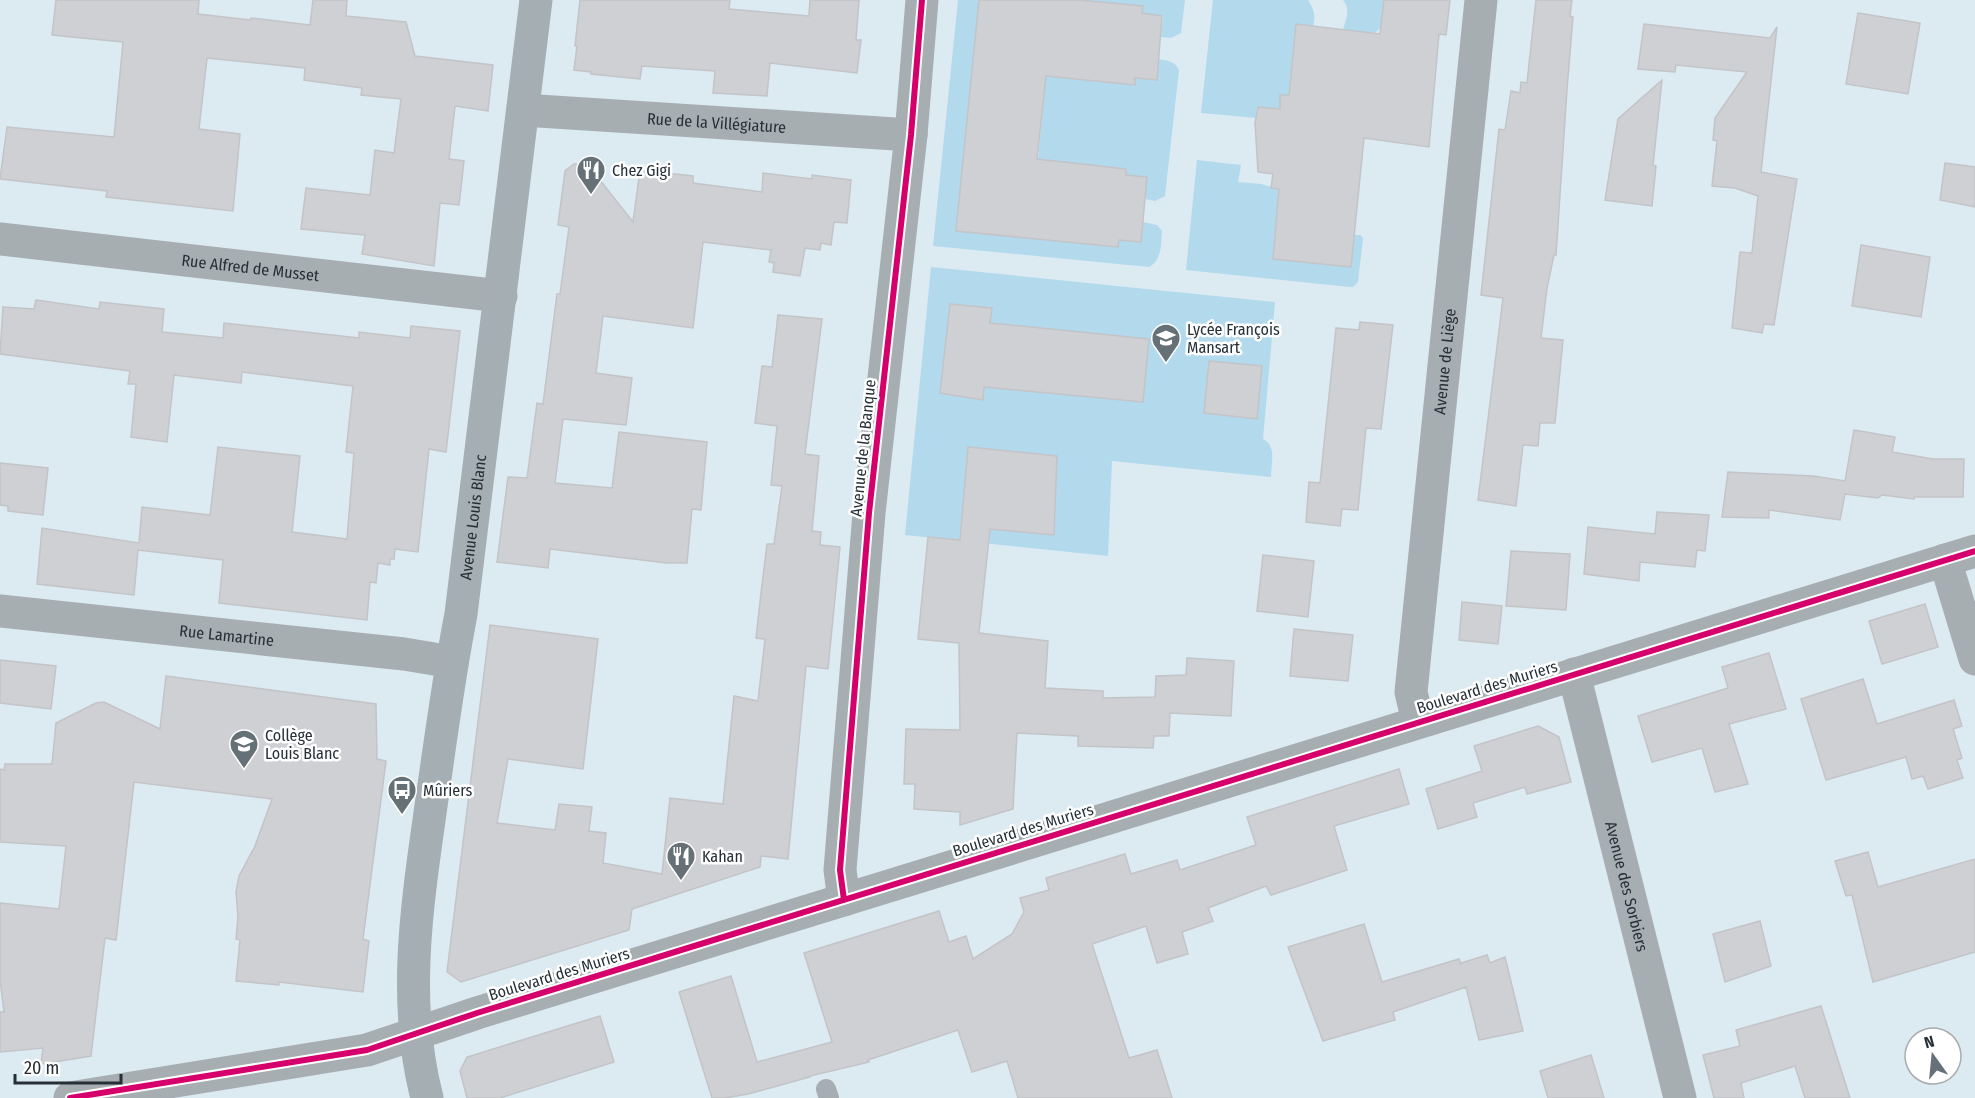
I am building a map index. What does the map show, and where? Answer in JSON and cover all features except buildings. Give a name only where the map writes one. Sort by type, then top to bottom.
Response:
[{"type":"main road","name":"Avenue Louis Blanc","points":[[427,1098],[420,1073],[415,1033],[412,960],[421,879],[461,614],[536,0]]},
{"type":"street","name":"Avenue de la Banque","points":[[844,900],[840,870],[868,525],[911,135],[922,0]]},
{"type":"street","name":"Avenue de Liège","points":[[1418,722],[1411,692],[1481,0]]},
{"type":"street","name":"Rue de la Villégiature","points":[[523,110],[911,135]]},
{"type":"street","name":"Rue Alfred de Musset","points":[[0,240],[501,296]]},
{"type":"street","name":"Boulevard des Muriers","points":[[70,1098],[368,1050],[415,1033],[1960,555]]},
{"type":"street","points":[[1960,555],[1975,659]]},
{"type":"street","name":"Rue Lamartine","points":[[0,611],[393,653],[452,662]]},
{"type":"street","name":"Avenue des Sorbiers","points":[[1574,674],[1680,1098]]},
{"type":"shaded area","points":[[958,0],[979,0],[956,231],[1118,247],[1119,240],[1141,242],[1143,222],[1157,225],[1162,231],[1160,251],[1156,260],[1149,267],[933,246]]},
{"type":"shaded area","points":[[1079,0],[1185,0],[1181,33],[1171,38],[1161,37],[1163,16],[1142,13],[1142,6]]},
{"type":"shaded area","points":[[1213,0],[1308,0],[1314,13],[1313,27],[1296,25],[1289,95],[1280,95],[1280,109],[1258,107],[1256,118],[1201,113]]},
{"type":"shaded area","points":[[1343,0],[1384,0],[1381,27],[1375,33],[1343,30],[1347,11]]},
{"type":"shaded area","points":[[1159,59],[1173,63],[1179,70],[1165,196],[1155,201],[1145,199],[1147,177],[1126,175],[1126,169],[1038,159],[1046,76],[1135,85],[1135,78],[1157,80]]},
{"type":"shaded area","points":[[1197,160],[1241,165],[1238,182],[1261,184],[1279,189],[1273,259],[1351,267],[1354,235],[1360,235],[1363,238],[1358,282],[1350,287],[1186,270]]},
{"type":"shaded area","points":[[931,267],[1275,302],[1263,439],[1272,450],[1271,477],[1112,461],[1108,556],[905,535]]},
{"type":"cycle path","points":[[844,900],[840,870],[869,513],[911,135],[922,0]]},
{"type":"cycle path","points":[[70,1098],[367,1050],[477,1013],[1975,551]]},
{"type":"place","name":"Chez Gigi","points":[[591,196]]},
{"type":"place","name":"Lycée François Mansart","points":[[1166,364]]},
{"type":"place","name":"Collège Louis Blanc","points":[[244,770]]},
{"type":"place","name":"Mûriers","points":[[402,816]]},
{"type":"place","name":"Kahan","points":[[681,882]]}]
